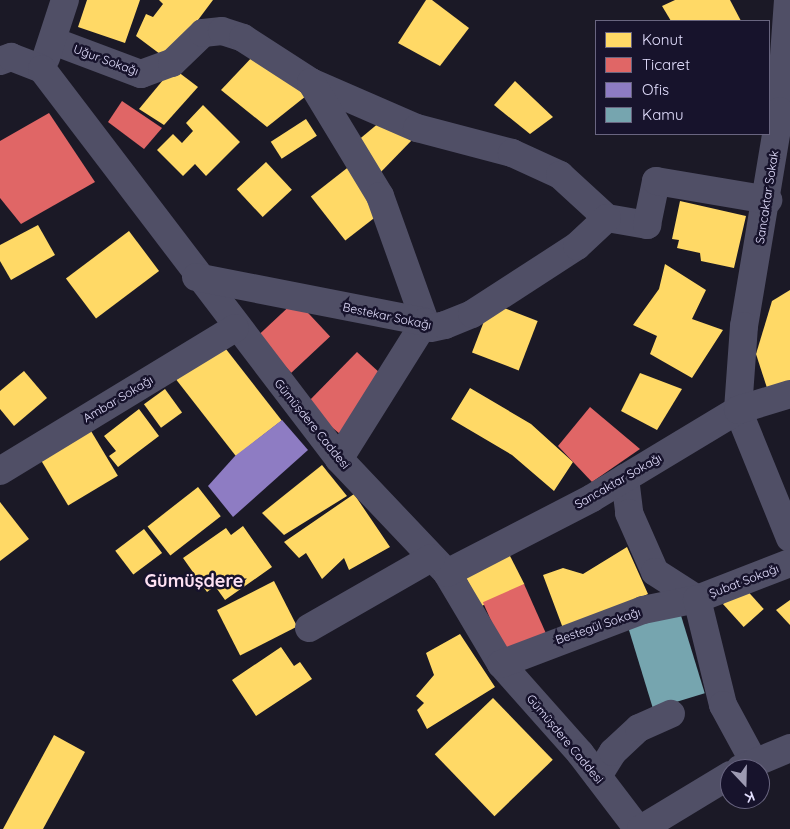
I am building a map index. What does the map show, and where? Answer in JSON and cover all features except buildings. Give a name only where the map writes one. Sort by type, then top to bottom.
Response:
[{"type":"street","points":[[0,61],[12,58],[42,69],[53,41],[65,0]]},
{"type":"street","name":"Sancaktar Sokak","points":[[738,410],[738,369],[768,200],[788,0]]},
{"type":"street","name":"Uğur Sokağı","points":[[53,41],[141,74],[172,63],[203,33],[222,31],[243,38],[311,82],[417,128],[512,153],[560,175],[607,218]]},
{"type":"street","name":"Gümüşdere Caddesi","points":[[42,69],[196,277],[338,459],[439,566],[501,664],[598,776],[640,829]]},
{"type":"street","points":[[311,82],[380,196],[425,322],[338,459]]},
{"type":"street","points":[[607,218],[647,225],[656,181],[768,200]]},
{"type":"street","name":"Bestekar Sokağı","points":[[196,277],[425,322],[431,328],[445,325],[472,314],[577,246],[607,218]]},
{"type":"street","name":"Ambar Sokağı","points":[[0,471],[235,328]]},
{"type":"street","name":"Sancaktar Sokağı","points":[[309,628],[625,478],[738,410],[790,394]]},
{"type":"street","points":[[738,410],[790,538]]},
{"type":"street","name":"Şubat Sokağı","points":[[625,478],[630,513],[655,572],[698,599],[790,563]]},
{"type":"street","points":[[698,599],[723,705],[745,759]]},
{"type":"street","name":"Bestegül Sokağı","points":[[501,664],[634,613],[698,599]]},
{"type":"street","points":[[598,776],[613,752],[639,728],[671,714]]},
{"type":"street","points":[[762,759],[790,748]]},
{"type":"street","points":[[640,829],[720,781]]},
{"type":"district","name":"Gümüşdere","points":[[194,581]]}]
